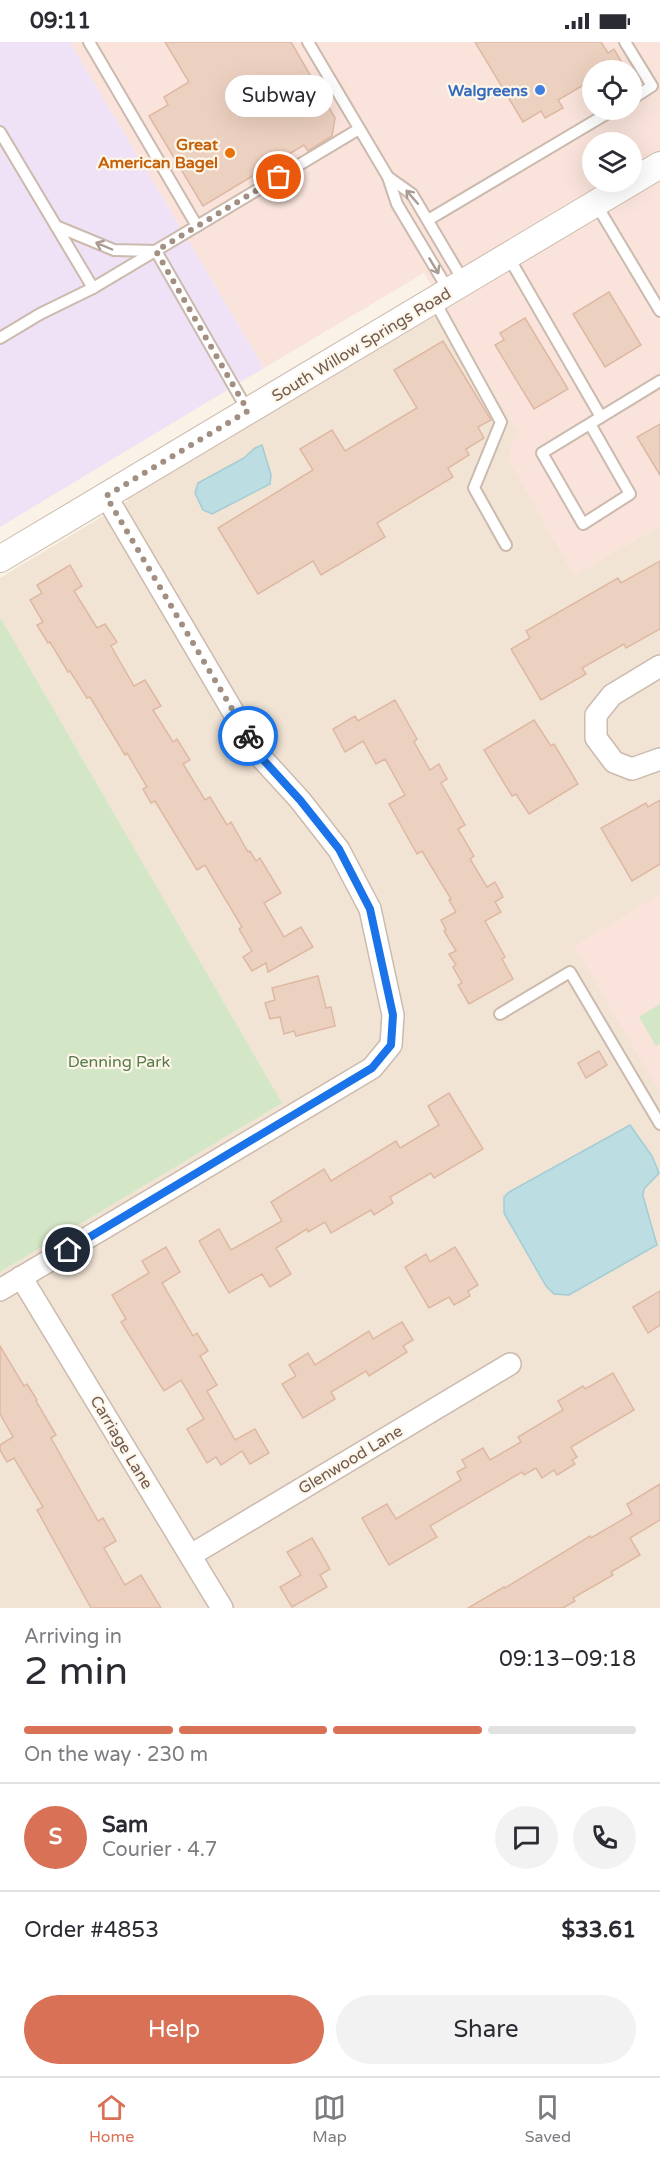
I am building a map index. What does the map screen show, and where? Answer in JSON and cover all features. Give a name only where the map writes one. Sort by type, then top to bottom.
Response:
[{"type":"street","name":"South Willow Springs Road","points":[[0,559],[660,165]]},
{"type":"street","points":[[0,1290],[372,1068],[391,1045],[393,1015],[370,909],[339,849],[300,800],[258,754],[106,496]]},
{"type":"street","points":[[660,666],[612,694],[596,715],[596,738],[614,762],[632,769],[660,759]]},
{"type":"street","name":"Carriage Lane","points":[[21,1277],[222,1608]]},
{"type":"street","name":"Glenwood Lane","points":[[190,1554],[510,1364]]},
{"type":"lane","points":[[89,42],[197,226]]},
{"type":"lane","points":[[308,42],[388,177],[397,204],[449,291]]},
{"type":"lane","points":[[626,42],[637,60]]},
{"type":"lane","points":[[642,69],[652,86],[642,92]]},
{"type":"lane","points":[[428,220],[596,120]]},
{"type":"lane","points":[[0,338],[40,314],[93,288],[359,129]]},
{"type":"lane","points":[[0,132],[93,288]]},
{"type":"lane","points":[[388,177],[412,194],[428,220],[449,291],[501,422],[474,488],[506,545]]},
{"type":"lane","points":[[596,204],[660,311]]},
{"type":"lane","points":[[56,226],[114,250],[156,251]]},
{"type":"lane","points":[[156,251],[248,411]]},
{"type":"lane","points":[[507,256],[602,417]]},
{"type":"lane","points":[[590,424],[630,494],[583,524],[542,453],[660,381]]},
{"type":"lane","points":[[500,1014],[570,972],[660,1124]]},
{"type":"shaded area","points":[[0,42],[70,42],[264,368],[0,527]]},
{"type":"shaded area","points":[[70,42],[660,42],[660,526],[574,576],[507,458],[517,430],[424,273],[264,368]]},
{"type":"shaded area","points":[[441,301],[517,430],[574,575],[660,526],[660,1608],[0,1608],[0,1272],[281,1103],[0,617],[0,578],[128,501],[123,494]]},
{"type":"shaded area","points":[[660,894],[660,1093],[574,946]]},
{"type":"green space","name":"Denning Park","points":[[0,617],[282,1103],[0,1272]]},
{"type":"green space","points":[[660,1004],[660,1044],[656,1046],[639,1017]]},
{"type":"water","points":[[262,445],[271,475],[270,484],[212,514],[203,510],[195,493],[198,483],[244,458]]},
{"type":"water","points":[[630,1125],[652,1156],[659,1173],[644,1189],[643,1196],[657,1245],[569,1295],[554,1294],[546,1286],[504,1213],[504,1197],[509,1192]]},
{"type":"building","points":[[165,42],[291,42],[335,118],[332,136],[308,151],[304,145],[203,206],[149,116],[168,105],[164,97],[189,82]]},
{"type":"building","name":"Walgreens","points":[[475,42],[601,42],[608,53],[614,49],[620,60],[582,60],[582,86],[558,100],[563,108],[545,118],[541,111],[523,122]]},
{"type":"building","points":[[609,292],[641,345],[605,367],[573,314]]},
{"type":"building","points":[[525,318],[568,389],[534,409],[495,345],[504,340],[500,333]]},
{"type":"building","points":[[443,341],[491,420],[478,427],[484,438],[466,449],[469,455],[448,468],[453,477],[377,523],[385,537],[321,575],[313,561],[258,594],[218,528],[313,470],[300,449],[332,430],[345,451],[417,408],[394,370]]},
{"type":"building","points":[[660,424],[660,475],[637,437]]},
{"type":"building","points":[[660,561],[660,629],[626,648],[624,644],[582,668],[586,674],[541,700],[511,649],[530,638],[526,631],[618,578],[621,583]]},
{"type":"building","points":[[70,565],[82,586],[74,591],[97,628],[105,624],[117,642],[111,646],[134,686],[145,680],[161,706],[153,710],[173,742],[177,739],[190,760],[183,764],[205,800],[210,797],[227,825],[231,822],[248,852],[250,851],[256,861],[260,858],[281,893],[264,903],[284,937],[301,927],[313,947],[268,972],[266,963],[252,971],[243,957],[252,951],[239,929],[242,927],[205,865],[197,870],[155,801],[151,803],[143,789],[147,787],[127,753],[125,755],[90,697],[87,698],[37,625],[43,622],[30,600],[42,593],[37,585]]},
{"type":"building","points":[[395,700],[417,739],[414,742],[430,770],[439,764],[447,779],[441,783],[465,825],[458,829],[474,856],[470,859],[487,887],[495,882],[503,897],[495,902],[501,912],[485,921],[505,957],[502,959],[513,979],[469,1004],[458,985],[462,983],[453,967],[456,965],[449,954],[456,951],[444,931],[446,930],[441,920],[456,912],[449,900],[451,899],[422,851],[417,854],[389,804],[405,795],[385,759],[376,764],[363,741],[345,752],[333,729],[355,716],[358,721]]},
{"type":"building","points":[[534,720],[551,746],[554,744],[578,784],[529,814],[516,794],[512,796],[484,750]]},
{"type":"building","points":[[660,800],[660,864],[632,881],[601,828],[646,803],[648,807]]},
{"type":"building","points":[[318,976],[326,1008],[331,1007],[335,1026],[296,1036],[294,1031],[284,1034],[280,1017],[270,1019],[265,1003],[275,1000],[272,988]]},
{"type":"building","points":[[599,1051],[607,1065],[586,1078],[578,1063]]},
{"type":"building","points":[[449,1093],[483,1149],[434,1178],[431,1173],[390,1197],[393,1203],[374,1215],[371,1210],[331,1233],[325,1222],[308,1232],[307,1229],[276,1248],[291,1274],[270,1287],[262,1274],[229,1293],[199,1241],[219,1229],[231,1250],[282,1221],[271,1202],[324,1169],[331,1181],[396,1141],[400,1148],[439,1125],[428,1106]]},
{"type":"building","points":[[166,1247],[180,1272],[162,1283],[193,1336],[197,1333],[208,1351],[200,1356],[217,1385],[207,1391],[235,1440],[255,1429],[269,1453],[250,1464],[242,1451],[221,1465],[216,1457],[207,1463],[187,1429],[204,1419],[181,1380],[164,1391],[121,1322],[126,1319],[112,1295],[149,1273],[142,1261]]},
{"type":"building","points":[[455,1247],[478,1285],[468,1291],[470,1296],[454,1305],[449,1297],[429,1308],[405,1267],[426,1254],[430,1262]]},
{"type":"building","points":[[660,1291],[660,1325],[648,1333],[633,1307]]},
{"type":"building","points":[[402,1322],[413,1340],[403,1346],[407,1352],[369,1376],[366,1371],[331,1392],[335,1399],[303,1418],[282,1384],[296,1376],[289,1365],[308,1353],[315,1365],[369,1331],[373,1339]]},
{"type":"building","points":[[0,1346],[24,1386],[27,1384],[37,1400],[56,1435],[51,1438],[98,1521],[103,1518],[116,1541],[104,1548],[125,1585],[141,1575],[161,1608],[91,1608],[37,1510],[43,1507],[14,1458],[7,1462],[0,1450],[0,1445],[13,1437],[0,1414]]},
{"type":"building","points":[[613,1373],[634,1410],[571,1447],[577,1457],[572,1460],[575,1464],[557,1475],[554,1470],[542,1478],[536,1468],[524,1475],[522,1472],[430,1526],[437,1537],[389,1565],[362,1518],[387,1504],[396,1519],[461,1480],[457,1472],[466,1467],[462,1460],[483,1448],[490,1460],[521,1442],[518,1437],[563,1410],[558,1401],[583,1386],[585,1389]]},
{"type":"building","points":[[660,1484],[660,1520],[630,1538],[640,1555],[611,1572],[613,1575],[573,1598],[575,1601],[563,1608],[468,1608],[632,1514],[627,1504]]},
{"type":"building","points":[[312,1538],[330,1569],[320,1575],[327,1587],[292,1607],[280,1587],[301,1575],[287,1552]]},
{"type":"way so far","points":[[248,736],[106,496],[248,411],[156,251],[279,177]]},
{"type":"place","name":"Walgreens","points":[[540,90]]},
{"type":"place","name":"Great American Bagel","points":[[230,153]]},
{"type":"place","name":"Subway","points":[[279,177]]},
{"type":"route","points":[[68,1250],[372,1068],[391,1045],[393,1015],[370,909],[339,849],[300,800],[258,754],[248,736]]}]
